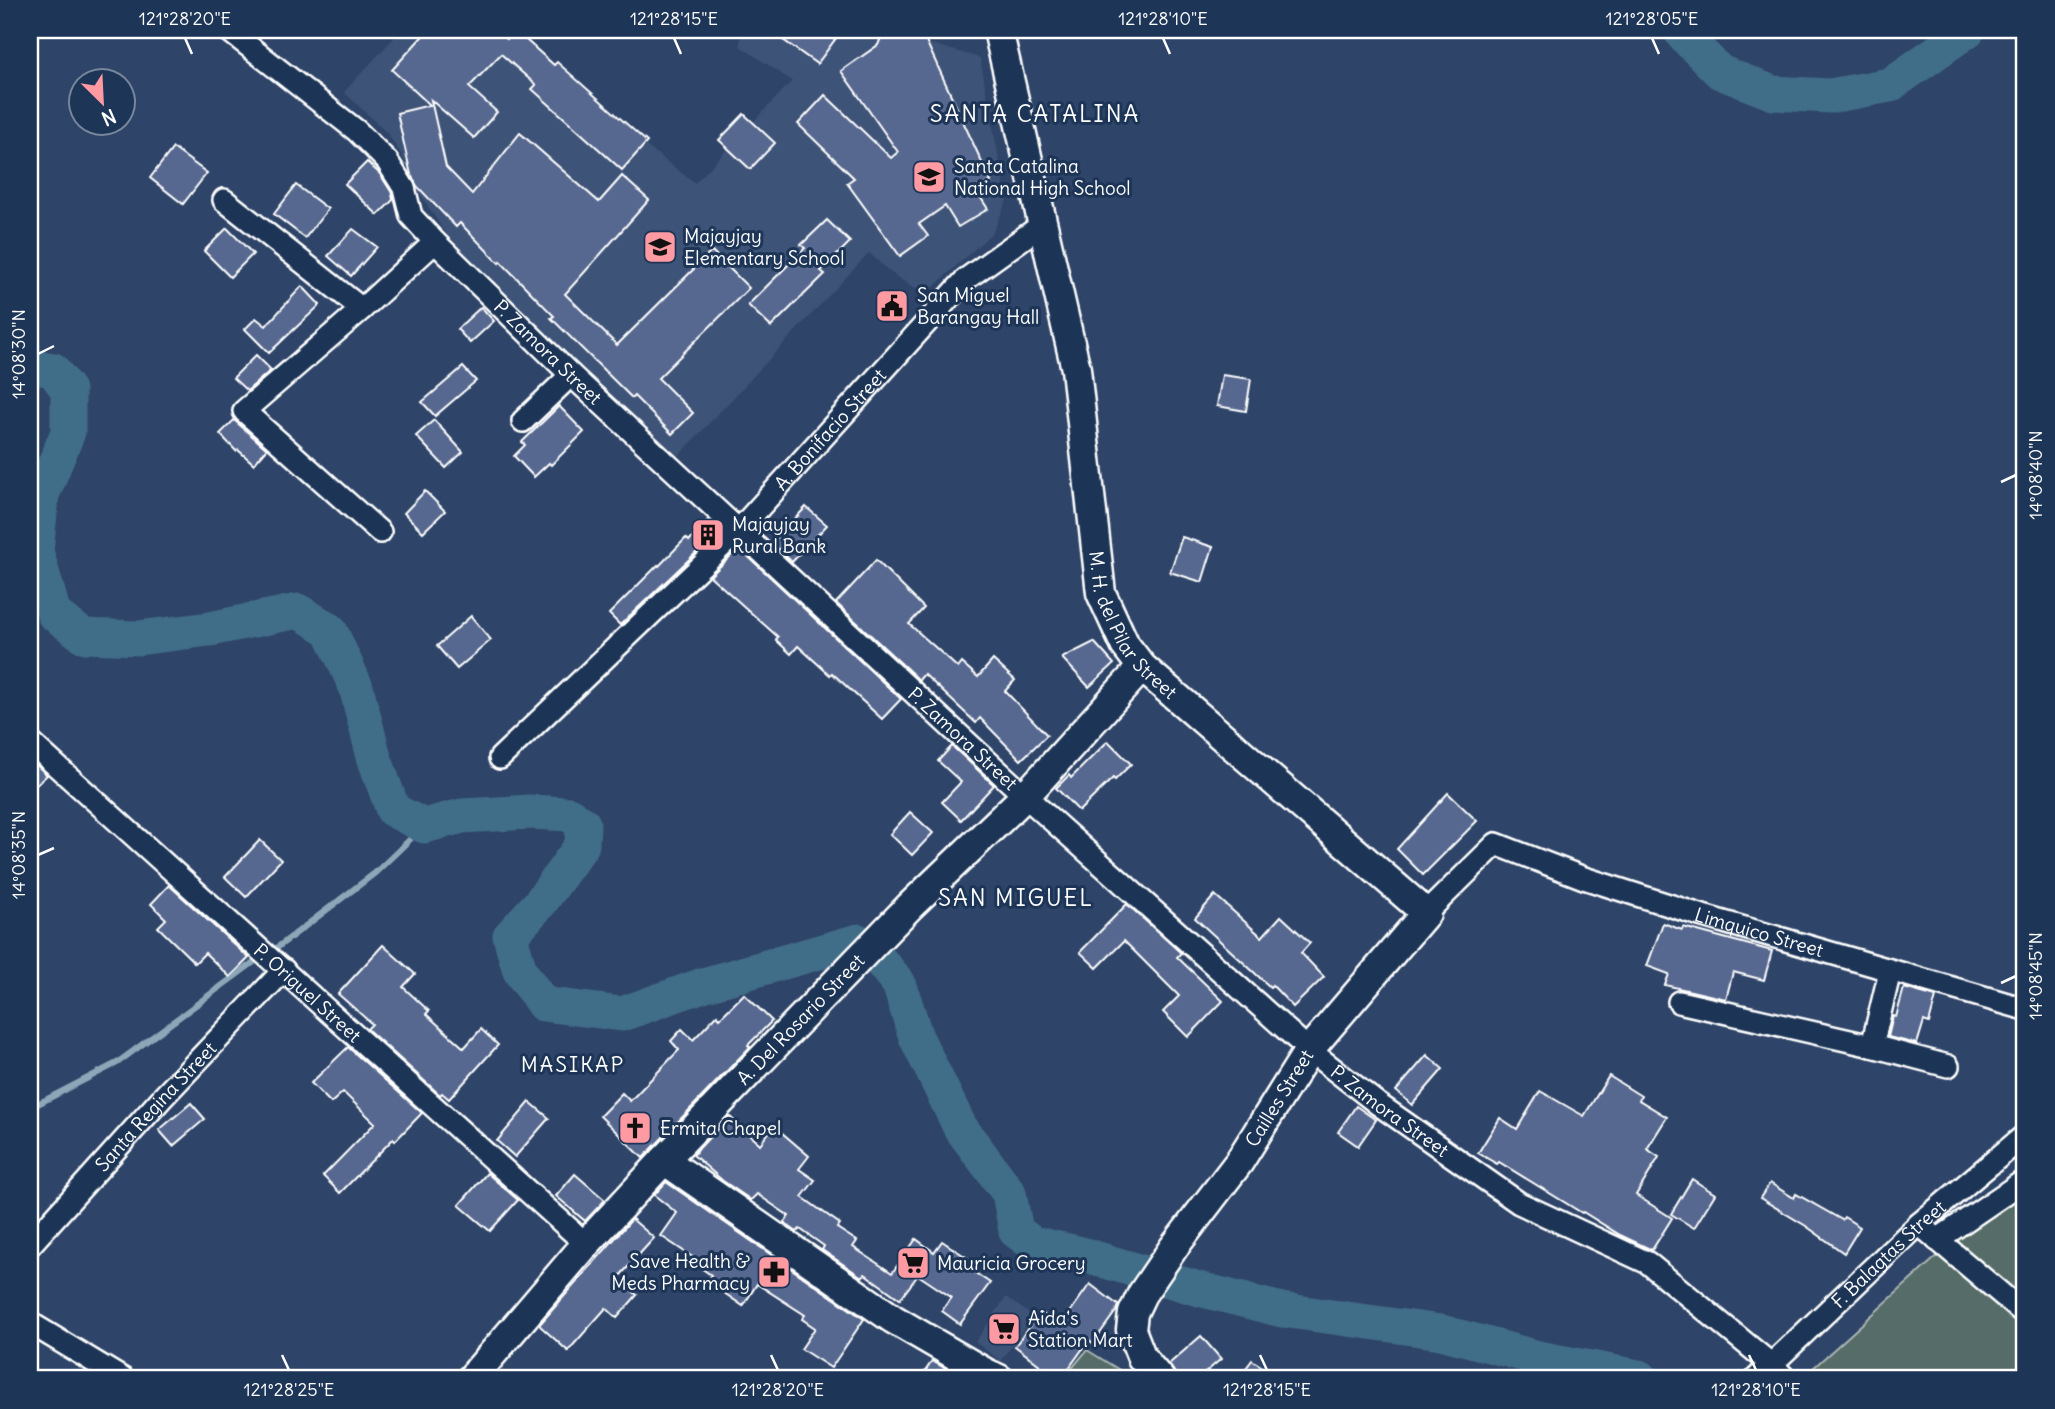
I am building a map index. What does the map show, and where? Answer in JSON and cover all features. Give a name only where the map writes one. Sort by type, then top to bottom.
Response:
[{"type":"main road","name":"M. H. del Pilar Street","points":[[998,30],[1076,369],[1101,593],[1125,645],[1142,667],[1426,913]]},
{"type":"main road","name":"A. Del Rosario Street","points":[[471,1379],[586,1244],[664,1160],[909,908],[1026,796],[1142,667]]},
{"type":"main road","name":"Cailles Street","points":[[1160,1379],[1142,1357],[1131,1330],[1133,1313],[1142,1294],[1174,1247],[1240,1162],[1309,1049],[1426,913]]},
{"type":"main road","points":[[664,1160],[893,1319],[999,1379]]},
{"type":"street","name":"P. Zamora Street","points":[[228,30],[357,131],[387,161],[404,188],[411,216],[435,243],[571,375],[1026,796],[1309,1049],[1378,1104],[1519,1203],[1647,1263],[1771,1374]]},
{"type":"street","points":[[224,200],[362,309]]},
{"type":"street","name":"A. Bonifacio Street","points":[[500,758],[737,531],[967,279],[1043,224]]},
{"type":"street","points":[[380,532],[244,411],[435,243]]},
{"type":"street","points":[[523,421],[571,375]]},
{"type":"street","name":"P. Origuel Street","points":[[30,742],[586,1244]]},
{"type":"street","name":"Cailles Street","points":[[1426,913],[1496,844]]},
{"type":"street","name":"Limquico Street","points":[[1496,844],[1597,882],[1703,916],[2025,1009]]},
{"type":"street","name":"Santa Regina Street","points":[[30,1245],[162,1098],[284,970]]},
{"type":"street","points":[[1872,1046],[1890,971]]},
{"type":"street","points":[[1679,1002],[1948,1066]]},
{"type":"street","name":"F. Balagtas Street","points":[[1771,1374],[1919,1224],[2025,1135]]},
{"type":"street","points":[[1937,1240],[2025,1180]]},
{"type":"street","points":[[1919,1224],[2025,1314]]},
{"type":"street","points":[[30,1323],[123,1379]]},
{"type":"shaded area","name":"Majayjay Elementary School","points":[[401,30],[494,30],[695,183],[792,81],[740,46],[741,30],[883,30],[980,58],[1007,201],[993,232],[925,295],[891,273],[869,253],[672,463],[451,242],[420,194],[401,154],[387,133],[344,92]]},
{"type":"shaded area","name":"Aida's Station Mart","points":[[1006,1297],[1033,1316],[1001,1361],[975,1342]]},
{"type":"green space","points":[[2025,1177],[2025,1379],[1801,1379]]},
{"type":"green space","points":[[1087,1350],[1134,1379],[1063,1379]]},
{"type":"building","points":[[428,30],[496,30],[507,39],[515,30],[554,65],[557,62],[647,142],[622,170],[532,89],[536,85],[501,54],[469,87],[497,112],[474,138],[431,100],[446,167],[472,194],[520,133],[599,202],[622,176],[649,200],[565,294],[617,345],[712,251],[749,288],[658,378],[693,413],[672,434],[551,318],[554,316],[500,261],[499,263],[460,223],[456,227],[417,186],[411,175],[397,113],[430,105],[392,70]]},
{"type":"building","points":[[769,30],[842,30],[817,64]]},
{"type":"building","points":[[884,30],[921,30],[991,182],[975,189],[988,209],[958,227],[945,206],[919,224],[928,236],[900,256],[847,183],[854,178],[798,124],[825,95],[891,158],[898,152],[841,71],[878,45]]},
{"type":"building","points":[[744,114],[775,143],[750,169],[719,140]]},
{"type":"building","points":[[173,148],[207,173],[183,204],[150,178]]},
{"type":"building","points":[[367,162],[380,174],[392,193],[393,200],[378,215],[345,184]]},
{"type":"building","points":[[296,185],[328,209],[305,238],[274,214]]},
{"type":"building","points":[[827,220],[850,242],[821,271],[825,274],[771,327],[748,305],[805,248],[801,245]]},
{"type":"building","points":[[227,228],[253,254],[230,277],[204,251]]},
{"type":"building","points":[[353,229],[377,247],[351,276],[328,256]]},
{"type":"building","points":[[302,286],[320,305],[269,353],[245,329],[256,318],[266,326]]},
{"type":"building","points":[[481,307],[494,321],[470,343],[457,329]]},
{"type":"building","points":[[256,355],[271,370],[247,391],[233,378]]},
{"type":"building","points":[[463,367],[476,381],[435,416],[422,402]]},
{"type":"building","points":[[1222,375],[1251,379],[1246,411],[1217,406]]},
{"type":"building","points":[[559,406],[584,432],[551,465],[549,463],[534,477],[514,456],[525,445],[522,442]]},
{"type":"building","points":[[234,420],[267,449],[254,464],[236,451],[220,434]]},
{"type":"building","points":[[434,420],[463,452],[446,468],[416,436]]},
{"type":"building","points":[[425,491],[445,511],[423,532],[404,513]]},
{"type":"building","points":[[806,507],[827,525],[792,562],[772,543]]},
{"type":"building","points":[[708,520],[719,531],[620,625],[609,614],[686,538],[689,541]]},
{"type":"building","points":[[1182,537],[1213,547],[1202,582],[1170,572]]},
{"type":"building","points":[[739,548],[901,699],[882,719],[798,646],[791,654],[776,640],[778,637],[710,576]]},
{"type":"building","points":[[876,560],[924,608],[909,624],[958,668],[962,663],[978,677],[993,660],[1015,680],[1005,691],[1047,735],[1021,760],[980,718],[976,723],[924,674],[919,680],[836,603]]},
{"type":"building","points":[[471,616],[491,640],[457,669],[437,646]]},
{"type":"building","points":[[1094,642],[1114,664],[1089,687],[1062,658]]},
{"type":"building","points":[[1108,741],[1131,764],[1079,811],[1056,788],[1069,775],[1071,778]]},
{"type":"building","points":[[952,746],[994,785],[961,820],[942,802],[961,782],[938,761]]},
{"type":"building","points":[[30,759],[47,775],[30,791]]},
{"type":"building","points":[[1448,793],[1477,821],[1423,875],[1397,849]]},
{"type":"building","points":[[910,812],[933,833],[912,855],[890,834]]},
{"type":"building","points":[[260,840],[281,860],[246,897],[225,877]]},
{"type":"building","points":[[169,885],[249,958],[230,977],[205,953],[195,963],[158,927],[166,919],[151,904]]},
{"type":"building","points":[[1215,895],[1262,937],[1281,916],[1310,943],[1301,953],[1324,977],[1293,1007],[1272,985],[1270,987],[1195,918]]},
{"type":"building","points":[[1127,904],[1181,953],[1177,957],[1223,1001],[1188,1037],[1163,1012],[1179,996],[1124,941],[1097,968],[1080,952]]},
{"type":"building","points":[[1663,923],[1772,951],[1764,980],[1733,972],[1726,999],[1665,985],[1669,974],[1647,966]]},
{"type":"building","points":[[383,945],[415,974],[403,987],[429,1011],[426,1014],[464,1048],[481,1029],[498,1045],[449,1099],[442,1093],[440,1095],[367,1029],[372,1024],[338,994]]},
{"type":"building","points":[[1904,988],[1936,997],[1929,1023],[1924,1021],[1917,1044],[1888,1037]]},
{"type":"building","points":[[744,994],[772,1021],[643,1158],[600,1116],[622,1093],[630,1101],[679,1050],[671,1041],[682,1029],[693,1040],[717,1015],[720,1018]]},
{"type":"building","points":[[348,1047],[422,1113],[340,1193],[323,1176],[375,1123],[343,1092],[331,1103],[311,1083]]},
{"type":"building","points":[[1427,1055],[1443,1069],[1412,1105],[1396,1091]]},
{"type":"building","points":[[1609,1076],[1641,1096],[1639,1100],[1667,1117],[1647,1149],[1659,1157],[1636,1195],[1672,1218],[1652,1250],[1620,1235],[1499,1162],[1497,1164],[1478,1153],[1500,1118],[1517,1129],[1540,1091],[1584,1116]]},
{"type":"building","points":[[530,1102],[549,1118],[515,1157],[497,1141]]},
{"type":"building","points":[[191,1103],[205,1119],[173,1146],[159,1130]]},
{"type":"building","points":[[1356,1106],[1376,1120],[1358,1146],[1338,1132]]},
{"type":"building","points":[[729,1116],[760,1144],[774,1126],[809,1156],[799,1169],[815,1180],[802,1197],[840,1224],[837,1228],[857,1241],[853,1247],[892,1273],[916,1239],[934,1252],[942,1241],[975,1263],[971,1270],[990,1283],[960,1324],[942,1311],[951,1297],[918,1275],[900,1299],[865,1274],[862,1277],[822,1250],[824,1246],[800,1229],[797,1232],[784,1223],[789,1216],[757,1194],[751,1200],[723,1181],[693,1155]]},
{"type":"building","points":[[487,1173],[518,1200],[490,1231],[459,1205]]},
{"type":"building","points":[[575,1174],[605,1200],[585,1221],[556,1196]]},
{"type":"building","points":[[1692,1179],[1715,1194],[1694,1228],[1671,1214]]},
{"type":"building","points":[[666,1182],[864,1319],[831,1368],[801,1349],[815,1328],[802,1319],[805,1315],[757,1284],[743,1306],[707,1281],[711,1275],[698,1266],[700,1262],[661,1236],[677,1213],[654,1195]]},
{"type":"building","points":[[1770,1183],[1794,1198],[1796,1194],[1860,1227],[1844,1253],[1760,1198]]},
{"type":"building","points":[[632,1219],[654,1238],[618,1278],[637,1295],[617,1318],[606,1308],[568,1351],[539,1325]]},
{"type":"building","points":[[1090,1284],[1118,1305],[1116,1311],[1093,1343],[1089,1340],[1061,1379],[1058,1379],[1015,1346],[1040,1312],[1060,1326]]},
{"type":"building","points":[[1201,1336],[1221,1359],[1198,1379],[1176,1379],[1169,1364]]},
{"type":"building","points":[[1252,1360],[1280,1379],[1238,1379]]},
{"type":"building","points":[[932,1361],[964,1379],[920,1379]]},
{"type":"waterway","points":[[1680,30],[1720,72],[1773,93],[1830,96],[1890,85],[1968,30]]},
{"type":"waterway","points":[[30,366],[53,370],[68,390],[68,432],[42,495],[36,551],[54,614],[84,636],[138,638],[210,629],[298,611],[330,630],[356,687],[374,757],[393,810],[424,826],[462,816],[529,812],[569,814],[583,824],[582,845],[540,903],[510,936],[520,971],[543,1004],[622,1014],[703,985],[858,941],[877,957],[899,984],[916,1037],[960,1127],[1009,1193],[1016,1231],[1032,1243],[1078,1253],[1199,1289],[1282,1310],[1441,1332],[1538,1358],[1642,1379]]},
{"type":"waterway","points":[[274,950],[375,873],[424,826]]},
{"type":"waterway","points":[[30,1108],[117,1063],[254,962]]},
{"type":"place","name":"Santa Catalina National High School","points":[[929,177]]},
{"type":"place","name":"Majayjay Elementary School","points":[[660,247]]},
{"type":"place","name":"San Miguel Barangay Hall","points":[[892,306]]},
{"type":"place","name":"Majayjay Rural Bank","points":[[708,535]]},
{"type":"place","name":"Ermita Chapel","points":[[635,1128]]},
{"type":"place","name":"Mauricia Grocery","points":[[913,1263]]},
{"type":"place","name":"Save Health & Meds Pharmacy","points":[[774,1272]]},
{"type":"place","name":"Aida's Station Mart","points":[[1004,1329]]},
{"type":"district","name":"SANTA CATALINA","points":[[1035,114]]},
{"type":"district","name":"SAN MIGUEL","points":[[1016,898]]},
{"type":"district","name":"MASIKAP","points":[[573,1065]]}]
